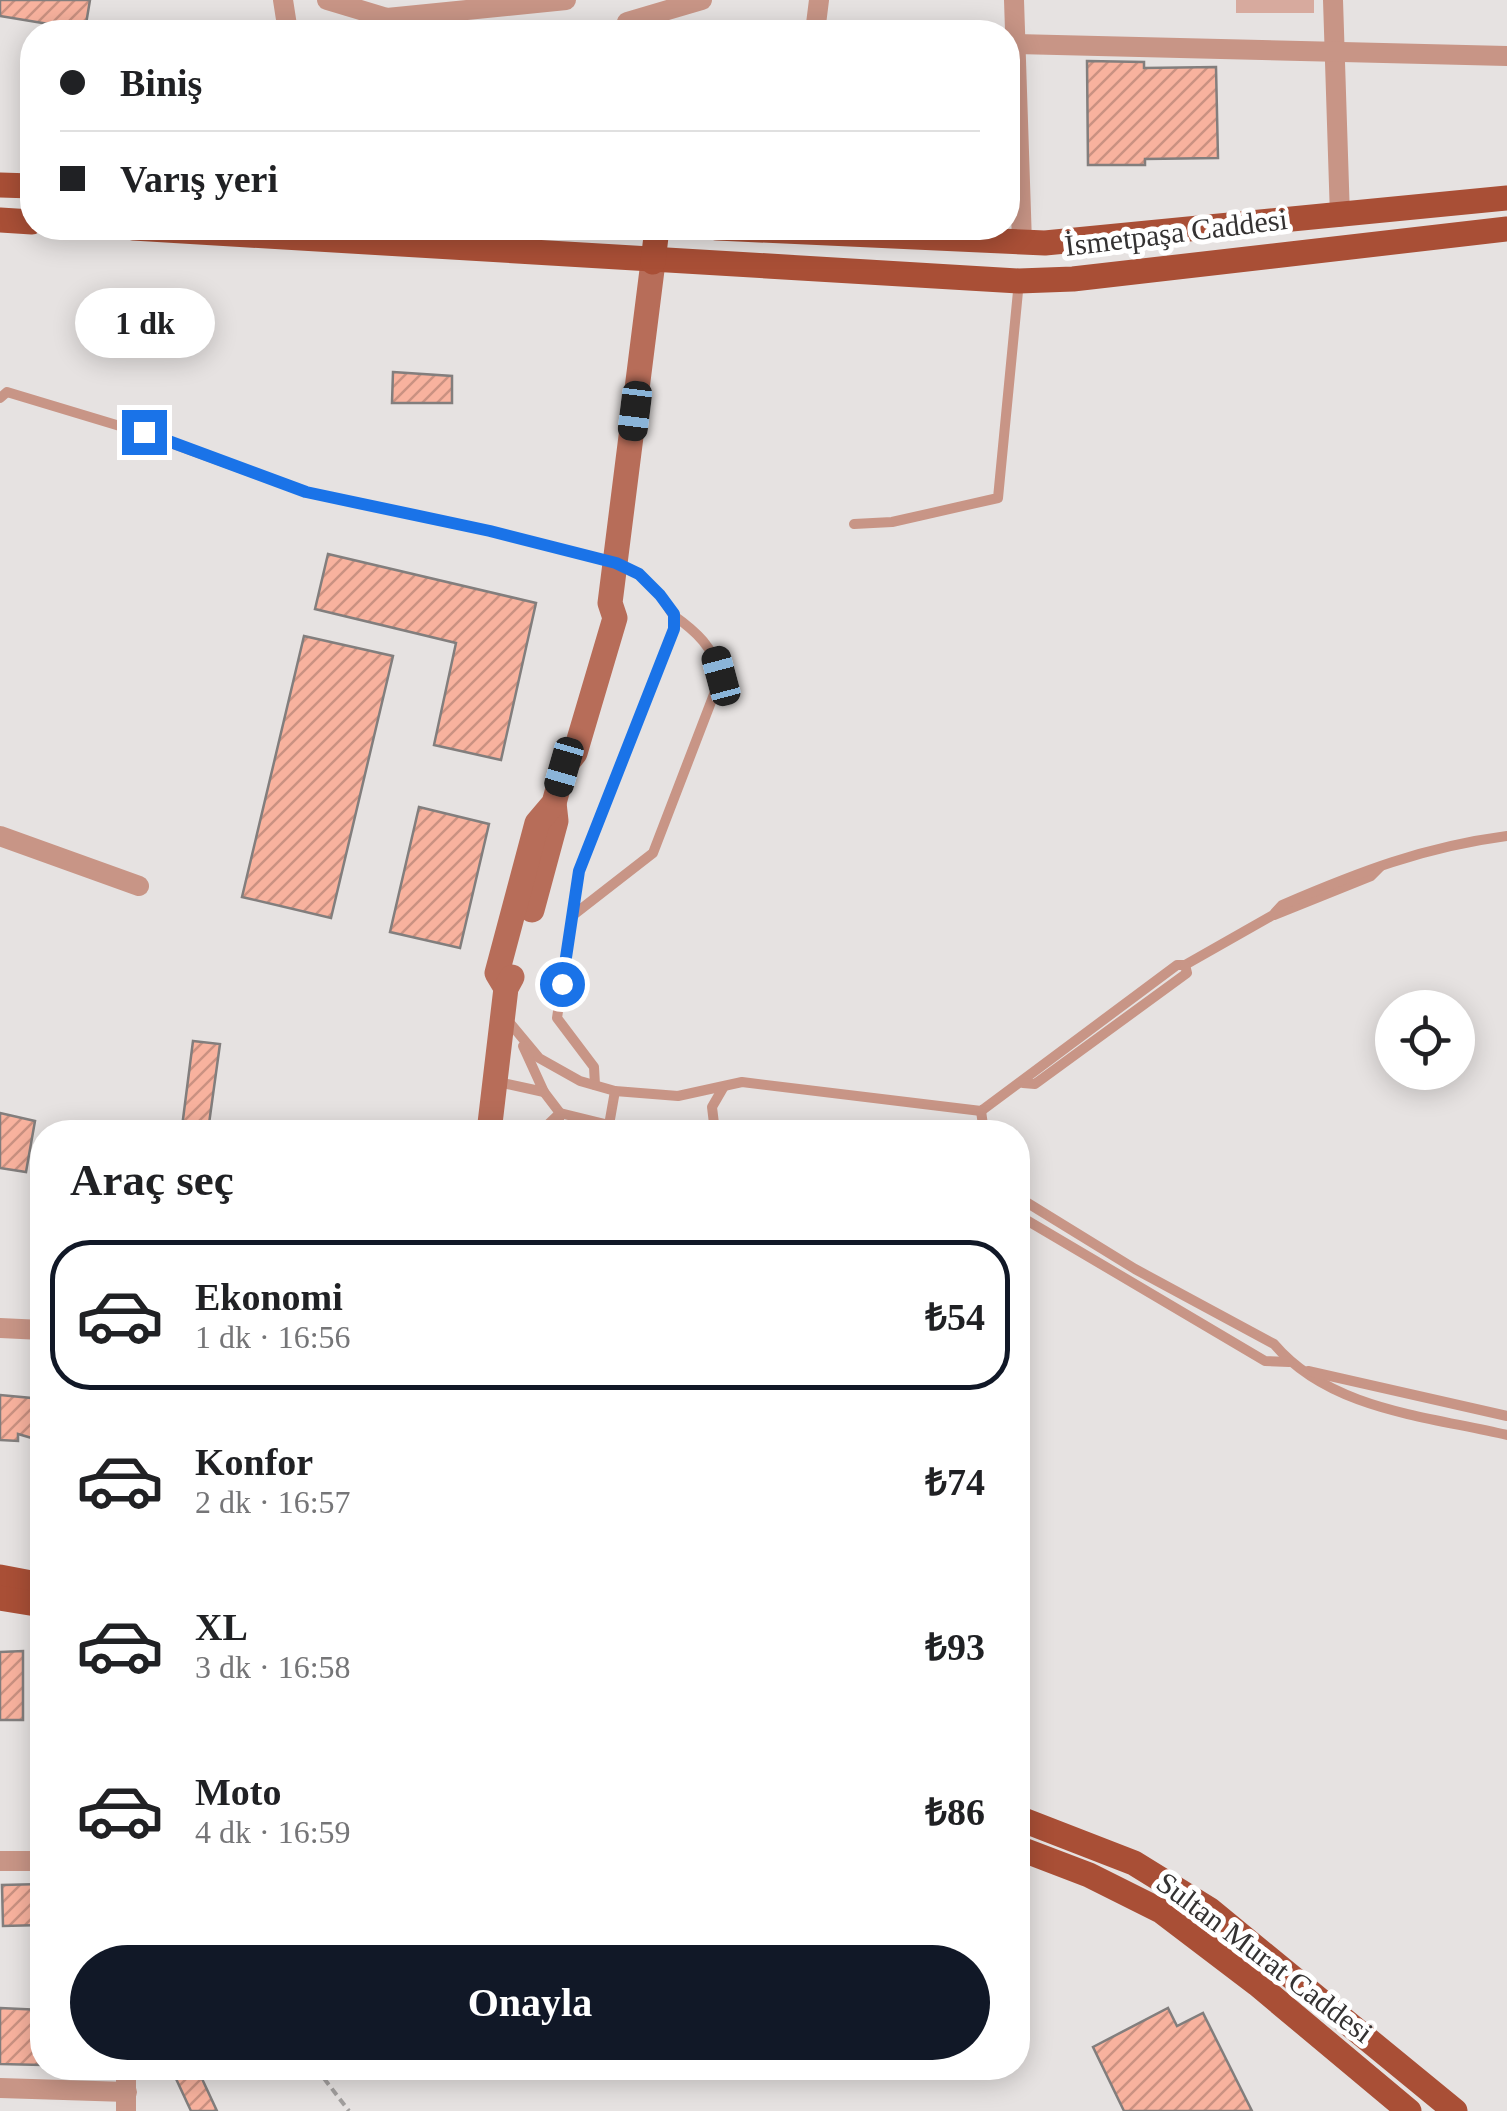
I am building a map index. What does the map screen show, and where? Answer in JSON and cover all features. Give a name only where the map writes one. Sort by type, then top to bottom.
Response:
[{"type":"main road","name":"İsmetpaşa Caddesi","points":[[968,240],[1022,243],[1340,217],[1507,198]]},
{"type":"main road","points":[[1278,221],[1282,253]]},
{"type":"main road","name":"İsmetpaşa Caddesi","points":[[402,240],[653,262],[1019,281],[1073,279],[1507,228]]},
{"type":"main road","points":[[489,1120],[504,1000],[516,971],[556,821],[554,803],[564,767],[575,753],[615,618],[610,603],[656,240]]},
{"type":"main road","points":[[1019,281],[1022,243]]},
{"type":"main road","points":[[0,1577],[30,1582]]},
{"type":"main road","points":[[0,1598],[30,1604]]},
{"type":"main road","points":[[1030,1823],[1134,1863],[1210,1910],[1455,2111]]},
{"type":"main road","name":"Sultan Murat Caddesi","points":[[1030,1853],[1089,1875],[1161,1912],[1257,1984],[1409,2111]]},
{"type":"street","points":[[328,0],[388,18],[566,0]]},
{"type":"street","points":[[648,20],[702,0]]},
{"type":"street","points":[[1333,0],[1340,217]]},
{"type":"street","points":[[1020,44],[1507,56]]},
{"type":"street","points":[[1020,193],[1022,243]]},
{"type":"street","points":[[0,836],[138,886]]},
{"type":"street","points":[[0,1328],[30,1329]]},
{"type":"street","points":[[0,1861],[30,1862]]},
{"type":"street","points":[[0,2088],[126,2102]]},
{"type":"lane","points":[[854,524],[892,522],[998,498],[1019,281]]},
{"type":"lane","points":[[0,398],[7,392],[144,432],[306,492],[490,531],[616,563],[639,574],[674,614],[697,632],[716,656],[721,676],[653,852],[572,916]]},
{"type":"lane","points":[[595,1085],[594,1067],[557,1018],[579,871],[674,629],[674,614]]},
{"type":"lane","points":[[518,1036],[539,1058],[615,1091],[678,1096],[742,1082],[981,1110],[1023,1083],[1035,1084],[1186,973],[1186,965],[1273,915],[1439,844],[1507,836]]},
{"type":"lane","points":[[504,1000],[544,1092],[560,1114],[586,1120]]},
{"type":"lane","points":[[494,1080],[544,1092]]},
{"type":"lane","points":[[714,1120],[712,1107],[723,1088]]},
{"type":"lane","points":[[609,1120],[615,1091]]},
{"type":"lane","points":[[981,1110],[982,1120]]},
{"type":"lane","points":[[553,1120],[560,1114]]},
{"type":"lane","points":[[559,1120],[560,1114]]},
{"type":"lane","points":[[1030,1204],[1135,1269],[1274,1344],[1290,1362],[1335,1393],[1507,1434]]},
{"type":"lane","points":[[1030,1221],[1265,1361],[1290,1362]]},
{"type":"lane","points":[[1304,1370],[1507,1416]]},
{"type":"path","points":[[325,2080],[348,2111]]},
{"type":"shaded area","points":[[1236,0],[1314,0],[1314,13],[1236,13]]},
{"type":"building","points":[[0,0],[90,0],[87,20],[0,16]]},
{"type":"building","points":[[1087,61],[1144,62],[1144,68],[1216,67],[1218,158],[1145,159],[1145,165],[1088,165]]},
{"type":"building","points":[[393,372],[452,376],[452,403],[392,403]]},
{"type":"building","points":[[328,554],[536,603],[501,760],[434,745],[456,643],[315,609]]},
{"type":"building","points":[[304,636],[393,656],[331,918],[242,897]]},
{"type":"building","points":[[419,807],[489,824],[460,948],[390,932]]},
{"type":"building","points":[[193,1041],[220,1044],[210,1120],[183,1120]]},
{"type":"building","points":[[0,1113],[31,1120],[26,1172],[0,1168]]},
{"type":"building","points":[[0,1395],[30,1398],[30,1438],[18,1434],[18,1441],[0,1440]]},
{"type":"building","points":[[23,1651],[23,1720],[0,1720],[0,1652]]},
{"type":"building","points":[[30,1884],[30,1925],[3,1926],[2,1885]]},
{"type":"building","points":[[0,2008],[30,2009],[30,2065],[0,2064]]},
{"type":"building","points":[[1168,2008],[1177,2026],[1203,2013],[1252,2111],[1124,2111],[1093,2047]]},
{"type":"building","points":[[177,2080],[203,2080],[217,2111],[191,2111]]},
{"type":"route","points":[[144,432],[306,492],[490,531],[616,563],[639,574],[660,595],[674,614],[674,629],[579,871],[562,984]]}]
